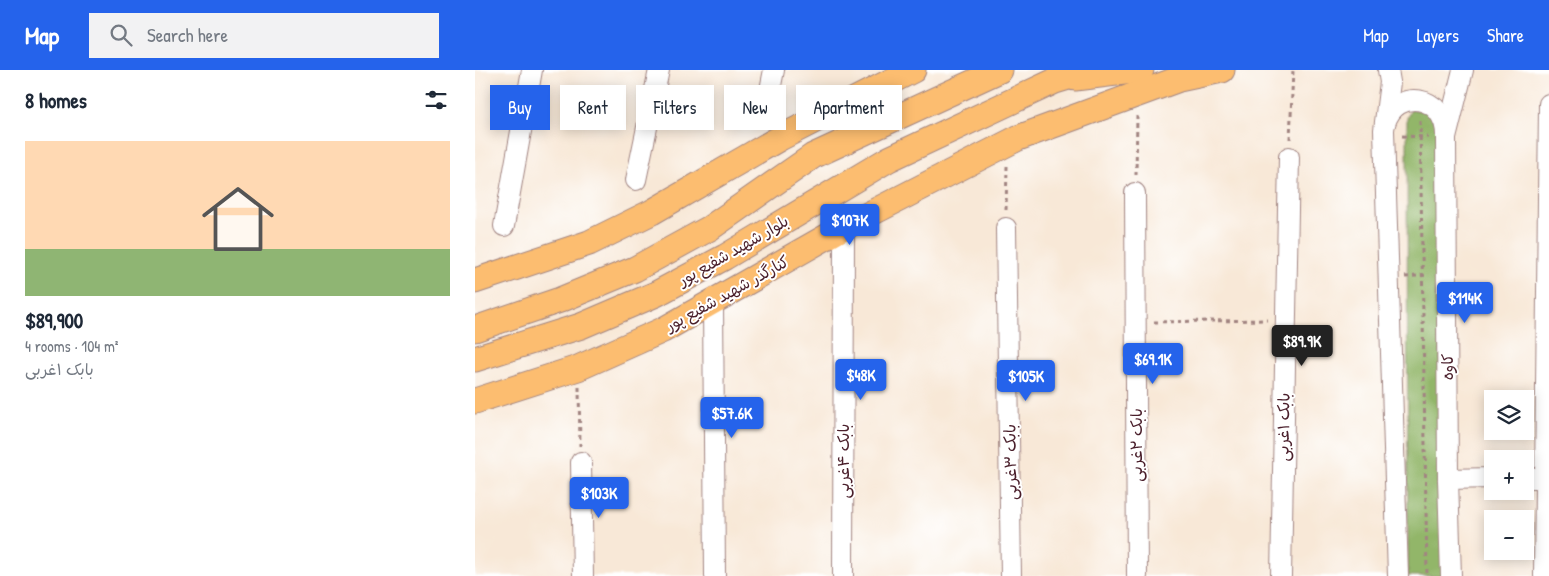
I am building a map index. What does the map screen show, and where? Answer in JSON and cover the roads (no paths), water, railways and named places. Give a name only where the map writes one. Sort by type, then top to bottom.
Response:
[{"type":"main road","points":[[475,281],[589,243],[652,212],[780,138],[913,70]]},
{"type":"main road","points":[[863,133],[965,70]]},
{"type":"main road","name":"بلوار شهید شفیع پور","points":[[475,329],[560,300],[635,269],[710,228],[813,156],[1000,70]]},
{"type":"main road","name":"بلوار شهید شفیع پور","points":[[475,359],[581,326],[656,294],[725,257],[889,159],[1055,81],[1091,70]]},
{"type":"main road","points":[[1055,81],[1141,70]]},
{"type":"main road","name":"کنارگذر شهید شفیع پور","points":[[475,401],[578,368],[663,330],[844,227],[1008,143],[1138,96],[1179,79],[1222,70]]},
{"type":"street","points":[[503,226],[532,70]]},
{"type":"street","points":[[636,180],[659,70]]},
{"type":"street","points":[[771,85],[774,70]]},
{"type":"street","points":[[1388,70],[1390,82],[1384,133],[1398,576]]},
{"type":"street","name":"کاوه","points":[[1451,576],[1448,479],[1447,138],[1463,70]]},
{"type":"street","points":[[1384,133],[1387,118],[1395,107],[1407,101],[1419,100],[1432,104],[1441,113],[1446,125],[1447,138]]},
{"type":"street","points":[[1544,576],[1547,478],[1549,104]]},
{"type":"street","name":"بابک ۱غربی","points":[[1281,576],[1289,157]]},
{"type":"street","name":"بابک ۲غربی","points":[[1135,193],[1137,576]]},
{"type":"street","name":"بابک ۴غربی","points":[[843,576],[844,227]]},
{"type":"street","name":"بابک ۳غربی","points":[[1006,228],[1011,576]]},
{"type":"street","points":[[713,301],[715,576]]},
{"type":"street","points":[[581,462],[583,576]]},
{"type":"street","points":[[1448,479],[1484,478]]},
{"type":"street","points":[[1534,478],[1547,478]]}]
